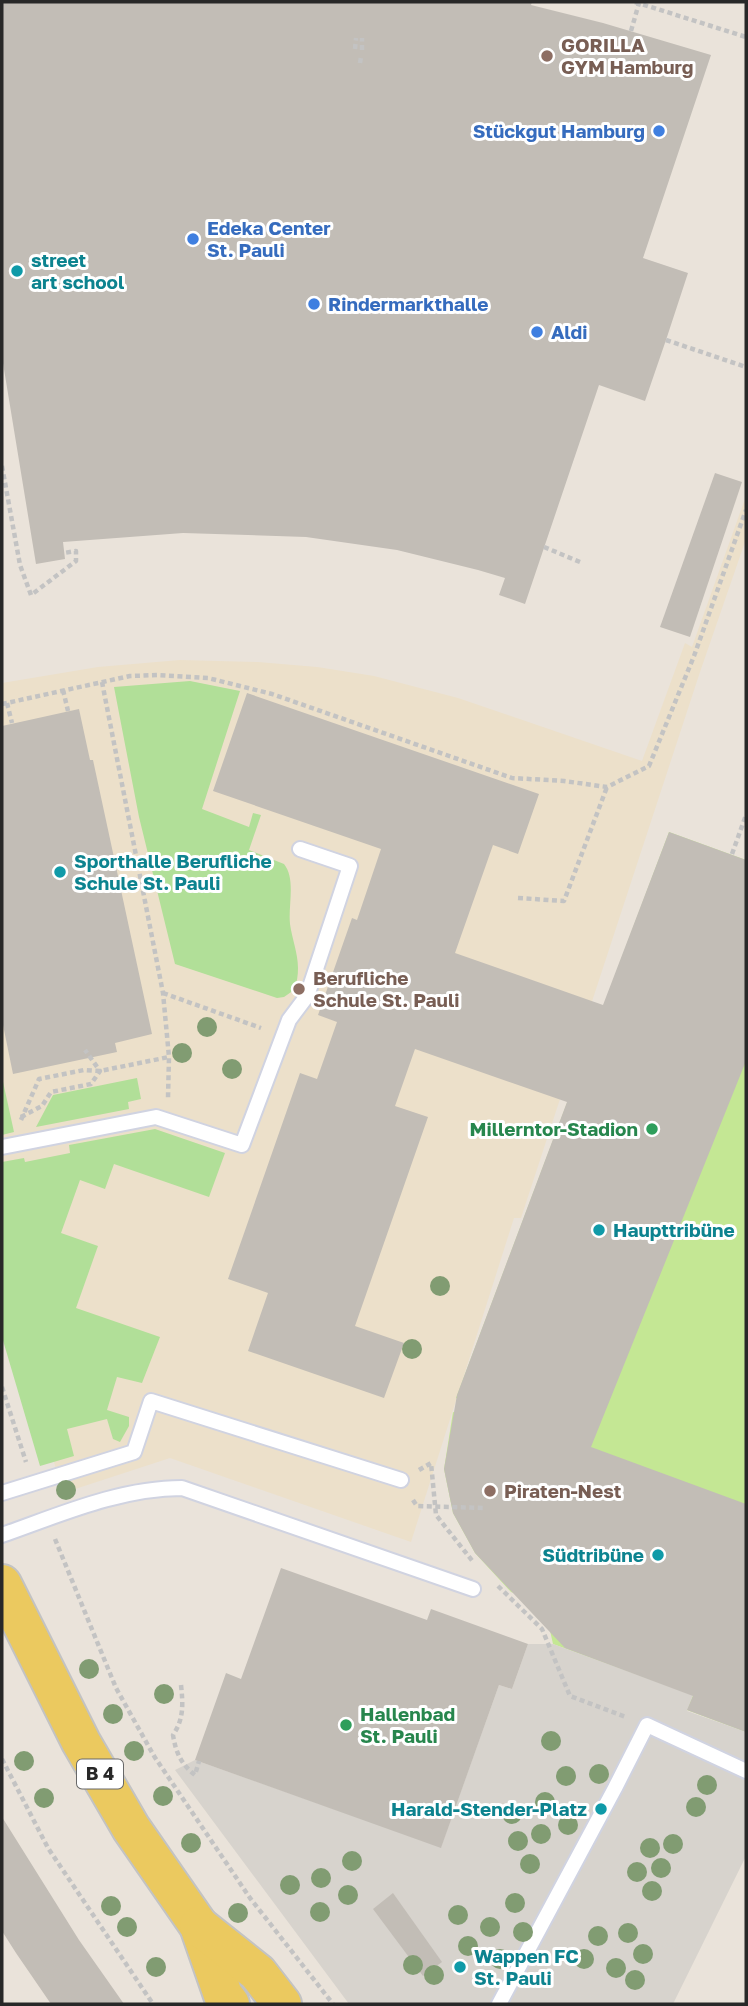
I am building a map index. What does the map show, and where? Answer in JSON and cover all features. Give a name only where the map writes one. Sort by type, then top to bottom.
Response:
[{"type":"main road","name":"B 4","points":[[2,1584],[80,1742],[131,1828],[199,1926],[223,1995],[230,2004]]},
{"type":"main road","name":"B 4","points":[[199,1926],[258,1973],[282,2004]]},
{"type":"lane","points":[[2,1147],[156,1117],[242,1145],[289,1020],[307,996],[349,866],[300,849]]},
{"type":"lane","points":[[2,1493],[134,1452],[151,1401],[401,1480]]},
{"type":"lane","points":[[2,1535],[152,1488],[182,1488],[473,1589]]},
{"type":"lane","points":[[499,2004],[647,1725],[746,1771]]},
{"type":"path","points":[[631,31],[638,2],[746,37]]},
{"type":"path","points":[[358,49],[359,38]]},
{"type":"path","points":[[666,340],[746,367]]},
{"type":"path","points":[[2,466],[20,565],[31,595],[76,561],[76,551],[64,553]]},
{"type":"path","points":[[12,723],[4,703],[130,676],[157,675],[226,681],[272,694],[512,778],[607,787],[649,766],[694,656],[746,510]]},
{"type":"path","points":[[544,547],[580,562]]},
{"type":"path","points":[[102,682],[163,993],[169,1057],[169,1097],[156,1117]]},
{"type":"path","points":[[63,690],[68,711]]},
{"type":"path","points":[[518,898],[564,901],[607,787]]},
{"type":"path","points":[[732,854],[746,815]]},
{"type":"path","points":[[163,993],[284,1035]]},
{"type":"path","points":[[85,1050],[100,1071]]},
{"type":"path","points":[[25,1142],[20,1117],[39,1079],[84,1070],[100,1071],[169,1057]]},
{"type":"path","points":[[20,1117],[42,1106],[51,1092],[90,1084],[100,1071]]},
{"type":"path","points":[[2,1387],[33,1482]]},
{"type":"path","points":[[431,1462],[436,1515],[477,1567]]},
{"type":"path","points":[[401,1480],[417,1506],[482,1508]]},
{"type":"path","points":[[47,1519],[116,1688],[154,1756],[250,1898],[333,2004]]},
{"type":"path","points":[[496,1585],[542,1629],[570,1696],[647,1725]]},
{"type":"path","points":[[181,1685],[183,1714],[180,1726],[173,1735],[176,1751],[184,1766],[195,1775],[199,1761]]},
{"type":"path","points":[[2,1759],[48,1848],[153,2004]]},
{"type":"shaded area","name":"Berufliche Schule St. Pauli","points":[[746,496],[746,539],[521,1218],[514,1218],[411,1542],[170,1458],[63,1493],[2,1283],[2,683],[98,667],[180,660],[317,667],[374,676],[458,698],[642,761],[685,643],[692,647]]},
{"type":"shaded area","name":"Harald-Stender-Platz","points":[[528,1644],[553,1644],[693,1695],[687,1711],[746,1732],[746,1856],[673,2004],[349,2004],[175,1770],[195,1760],[441,1847],[499,1685],[512,1689]]},
{"type":"green space","points":[[190,681],[240,691],[202,809],[249,827],[253,813],[261,815],[249,850],[284,864],[288,870],[291,885],[290,924],[298,971],[294,990],[284,997],[277,998],[175,964],[139,817],[114,687]]},
{"type":"green space","name":"Millerntor-Stadion","points":[[669,832],[746,860],[746,1732],[687,1710],[693,1695],[553,1644],[547,1617],[550,1606],[511,1592],[475,1553],[453,1513],[444,1469],[453,1412],[463,1415],[465,1402],[456,1398]]},
{"type":"green space","points":[[2,1077],[14,1132],[2,1135]]},
{"type":"green space","points":[[137,1078],[141,1099],[128,1102],[129,1109],[36,1127],[53,1095]]},
{"type":"green space","points":[[155,1129],[225,1153],[209,1197],[114,1164],[105,1189],[80,1180],[61,1233],[98,1246],[76,1308],[160,1337],[142,1383],[117,1377],[107,1410],[129,1417],[129,1426],[120,1442],[113,1439],[107,1419],[67,1429],[74,1456],[40,1466],[2,1337],[2,1162],[24,1158],[25,1162],[70,1153],[69,1145]]},
{"type":"building","name":"Rindermarkthalle","points":[[2,2],[532,2],[531,5],[711,55],[643,258],[688,273],[666,340],[645,401],[599,385],[525,604],[499,595],[505,578],[397,550],[306,537],[183,533],[63,542],[65,559],[36,564],[2,357]]},
{"type":"building","points":[[715,473],[742,482],[690,637],[660,627]]},
{"type":"building","points":[[247,693],[539,794],[518,854],[493,845],[455,953],[603,1005],[669,832],[746,860],[746,1061],[591,1447],[746,1504],[746,1732],[687,1710],[693,1696],[565,1648],[475,1553],[453,1513],[444,1469],[457,1395],[567,1102],[415,1049],[395,1106],[428,1117],[355,1326],[404,1343],[384,1398],[248,1351],[268,1293],[228,1279],[300,1073],[317,1079],[337,1022],[318,1015],[352,918],[357,920],[381,849],[213,791]]},
{"type":"building","name":"Sporthalle Berufliche Schule St. Pauli","points":[[79,709],[90,760],[93,760],[152,1034],[115,1043],[117,1052],[13,1074],[2,1020],[2,726]]},
{"type":"building","name":"Hallenbad St. Pauli","points":[[281,1568],[427,1620],[431,1609],[528,1644],[512,1689],[499,1685],[441,1848],[195,1760],[226,1673],[241,1679]]},
{"type":"building","points":[[2,1817],[79,1940],[124,2004],[51,2004],[16,1953],[2,1931]]},
{"type":"building","points":[[393,1893],[442,1962],[423,1976],[373,1909]]},
{"type":"place","name":"GORILLA GYM Hamburg","points":[[547,56]]},
{"type":"place","name":"Stückgut Hamburg","points":[[659,131]]},
{"type":"place","name":"Edeka Center St. Pauli","points":[[193,239]]},
{"type":"place","name":"street art school","points":[[17,271]]},
{"type":"place","name":"Rindermarkthalle","points":[[314,304]]},
{"type":"place","name":"Aldi","points":[[537,332]]},
{"type":"place","name":"Sporthalle Berufliche Schule St. Pauli","points":[[60,872]]},
{"type":"place","name":"Berufliche Schule St. Pauli","points":[[299,989]]},
{"type":"place","name":"Millerntor-Stadion","points":[[652,1129]]},
{"type":"place","name":"Haupttribüne","points":[[599,1230]]},
{"type":"place","name":"Piraten-Nest","points":[[490,1491]]},
{"type":"place","name":"Südtribüne","points":[[658,1555]]},
{"type":"place","name":"Hallenbad St. Pauli","points":[[346,1725]]},
{"type":"place","name":"Harald-Stender-Platz","points":[[601,1809]]},
{"type":"place","name":"Wappen FC St. Pauli","points":[[460,1967]]}]
